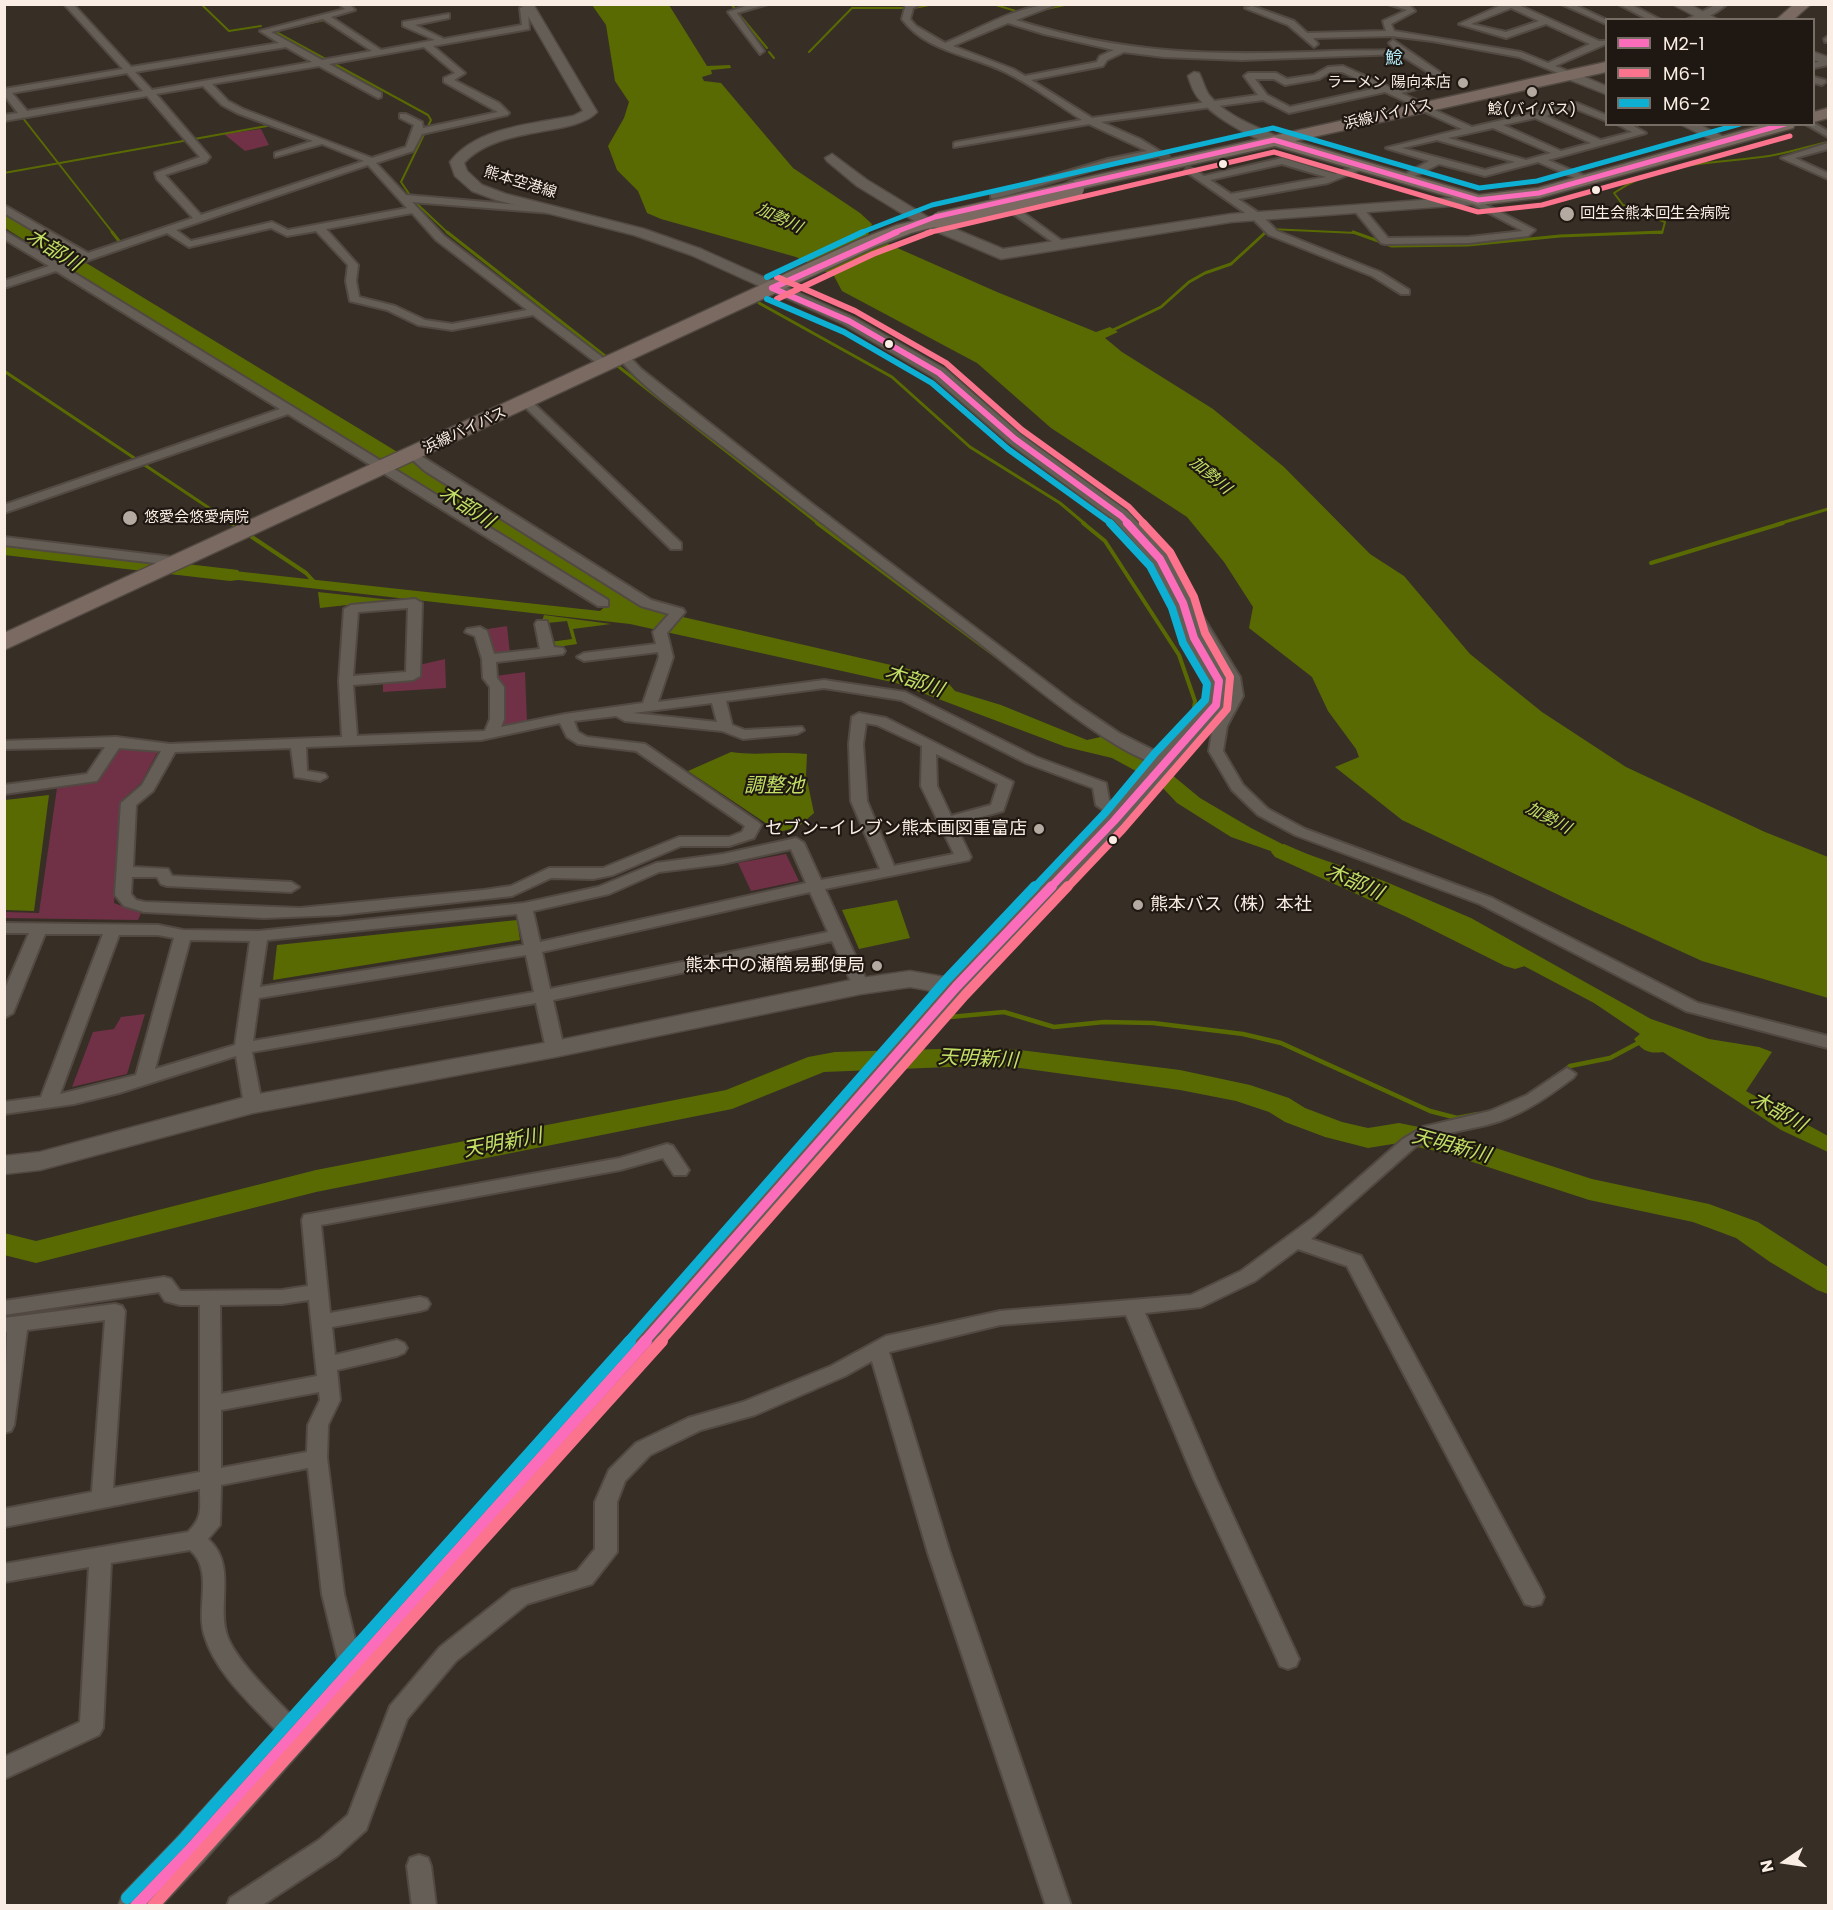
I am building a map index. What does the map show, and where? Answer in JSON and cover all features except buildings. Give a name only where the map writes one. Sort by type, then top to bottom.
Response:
[{"type":"highway","points":[[1774,18],[1791,4]]},
{"type":"highway","points":[[1786,18],[1804,4]]},
{"type":"highway","name":"浜線バイパス","points":[[4,643],[868,243],[933,220],[1605,67]]},
{"type":"highway","name":"浜線バイパス","points":[[1574,76],[1605,72]]},
{"type":"highway","points":[[1278,142],[1475,200],[1539,193],[1589,181],[1780,126]]},
{"type":"main road","points":[[1678,4],[1708,18]]},
{"type":"main road","name":"熊本空港線","points":[[136,1905],[190,1850],[622,1368],[956,987],[1120,815],[1164,760],[1191,735],[1216,705],[1219,681],[1194,638],[1183,603],[1160,559],[1120,516],[1015,439],[939,373],[849,321],[740,270],[649,235],[552,211],[477,188],[460,173],[457,162],[462,155],[477,145],[577,118],[591,112],[528,6]]},
{"type":"main road","points":[[1194,76],[1212,105],[1227,116],[1278,142]]},
{"type":"main road","points":[[1574,76],[1605,90]]},
{"type":"main road","points":[[1691,126],[1725,141]]},
{"type":"main road","points":[[832,158],[862,183],[1001,254],[1255,215],[1475,200]]},
{"type":"main road","points":[[4,1165],[40,1161],[253,1104],[555,1048],[861,986],[910,979],[956,987]]},
{"type":"street","points":[[68,4],[192,139],[205,157],[203,160],[162,171],[160,177],[199,219]]},
{"type":"street","points":[[343,4],[351,10],[264,31],[328,62],[378,95]]},
{"type":"street","points":[[725,4],[760,51]]},
{"type":"street","points":[[732,12],[764,4]]},
{"type":"street","points":[[945,46],[1054,4]]},
{"type":"street","points":[[1392,4],[1406,5],[1411,11],[1386,24],[1401,51],[1447,80],[1390,91],[1289,110],[1264,97],[1248,76],[1276,76],[1285,82],[1316,77],[1328,70],[1343,69],[1390,91],[1427,109],[1472,130]]},
{"type":"street","points":[[1565,4],[1605,22]]},
{"type":"street","points":[[1622,4],[1654,18]]},
{"type":"street","points":[[1708,18],[1723,4]]},
{"type":"street","points":[[1545,21],[1506,35],[1463,24],[1509,5],[1602,43]]},
{"type":"street","points":[[4,118],[526,27],[524,8],[528,6]]},
{"type":"street","points":[[911,7],[906,19],[913,28],[945,46],[1024,79],[1090,121],[1159,153],[1111,161],[994,196],[1061,245]]},
{"type":"street","points":[[1249,8],[1291,23],[1326,54]]},
{"type":"street","points":[[323,16],[384,52],[399,58],[397,60]]},
{"type":"street","points":[[442,40],[406,24],[446,16]]},
{"type":"street","points":[[1008,20],[1048,34],[1120,51],[1190,56],[1361,55],[1401,51]]},
{"type":"street","points":[[1305,36],[1390,34],[1471,45],[1521,56],[1550,65],[1574,76]]},
{"type":"street","points":[[1550,65],[1602,43]]},
{"type":"street","points":[[24,114],[6,91],[287,44]]},
{"type":"street","points":[[4,285],[171,231],[199,219],[333,174],[371,164],[376,158],[410,149],[424,131],[504,112],[447,80],[461,73],[425,44]]},
{"type":"street","points":[[1024,79],[1100,64],[1102,58],[1120,51]]},
{"type":"street","points":[[1190,56],[1195,69],[1194,76]]},
{"type":"street","points":[[205,83],[225,103],[240,111],[360,154],[440,238],[536,311],[615,361],[637,371],[749,462],[1115,739],[1164,760]]},
{"type":"street","points":[[957,145],[1090,121],[1264,97]]},
{"type":"street","points":[[1605,118],[1577,106],[1391,148],[1485,173],[1641,133],[1625,126]]},
{"type":"street","points":[[1536,115],[1599,143]]},
{"type":"street","points":[[403,116],[419,124],[424,131]]},
{"type":"street","points":[[1494,125],[1558,153]]},
{"type":"street","points":[[1813,126],[1828,134]]},
{"type":"street","points":[[1438,138],[1525,162]]},
{"type":"street","points":[[278,155],[323,141]]},
{"type":"street","points":[[1828,146],[1786,158],[1828,176]]},
{"type":"street","points":[[1538,159],[1589,181]]},
{"type":"street","points":[[1403,179],[1438,160]]},
{"type":"street","points":[[1203,179],[1282,162],[1335,177]]},
{"type":"street","points":[[1231,197],[1335,177],[1362,167]]},
{"type":"street","points":[[1190,171],[1231,197],[1274,233],[1376,274],[1405,292]]},
{"type":"street","points":[[402,198],[552,211]]},
{"type":"street","points":[[1358,209],[1385,241],[1469,240],[1528,233],[1530,230],[1475,200]]},
{"type":"street","points":[[4,208],[88,258]]},
{"type":"street","points":[[171,231],[189,244],[272,225],[286,234],[414,210]]},
{"type":"street","points":[[319,228],[353,265],[351,281],[354,299],[391,308],[422,323],[452,327],[536,311]]},
{"type":"street","points":[[4,234],[603,603]]},
{"type":"street","points":[[526,402],[676,546]]},
{"type":"street","points":[[4,509],[289,410]]},
{"type":"street","points":[[412,456],[646,603],[678,612],[660,632],[666,657],[649,706]]},
{"type":"street","points":[[4,541],[170,567]]},
{"type":"street","points":[[346,681],[413,676],[415,603],[351,609],[346,681],[350,740]]},
{"type":"street","points":[[1183,603],[1195,615],[1233,677],[1236,696],[1220,726],[1216,751],[1237,788],[1263,812],[1300,832],[1486,901],[1692,1007],[1828,1042]]},
{"type":"street","points":[[489,660],[552,645],[542,624]]},
{"type":"street","points":[[478,628],[489,660],[490,678],[497,687],[497,719],[491,734]]},
{"type":"street","points":[[584,657],[663,647]]},
{"type":"street","points":[[4,745],[116,741],[170,748],[491,734],[565,718],[824,684],[904,696],[1031,760],[1101,786],[1101,802],[1120,815]]},
{"type":"street","points":[[718,697],[725,727]]},
{"type":"street","points":[[620,711],[625,717],[725,727],[742,735],[796,730]]},
{"type":"street","points":[[889,872],[859,801],[856,744],[859,717],[881,721],[1006,782],[998,808],[944,822]]},
{"type":"street","points":[[170,748],[148,788],[129,803],[123,895],[130,903],[144,907],[281,913],[368,908],[516,890],[534,878],[548,873],[565,871],[589,875],[608,872],[679,842],[696,839],[719,843],[733,842],[749,835],[753,825],[640,747],[583,741],[572,734],[565,718]]},
{"type":"street","points":[[4,790],[92,778],[116,741]]},
{"type":"street","points":[[298,743],[300,774],[320,777]]},
{"type":"street","points":[[250,994],[534,948],[815,886],[963,857],[944,822],[929,786],[929,746]]},
{"type":"street","points":[[4,928],[158,930],[183,935],[259,936],[524,908],[603,891],[656,868],[723,858],[796,843],[861,986]]},
{"type":"street","points":[[125,872],[162,872],[167,881],[291,887]]},
{"type":"street","points":[[524,908],[555,1048]]},
{"type":"street","points":[[4,1013],[39,928]]},
{"type":"street","points":[[48,1102],[113,930]]},
{"type":"street","points":[[144,1079],[183,935]]},
{"type":"street","points":[[4,1108],[74,1098],[243,1048],[544,996],[837,935]]},
{"type":"street","points":[[253,1104],[243,1048],[259,936]]},
{"type":"street","points":[[239,1905],[328,1848],[357,1821],[398,1713],[448,1654],[520,1597],[584,1578],[606,1552],[606,1502],[616,1476],[643,1449],[695,1424],[748,1409],[838,1371],[878,1348],[1000,1318],[1133,1309],[1194,1302],[1248,1276],[1296,1241],[1321,1222],[1409,1143],[1429,1131],[1495,1116],[1533,1099],[1567,1074]]},
{"type":"street","points":[[351,1668],[333,1594],[317,1458],[318,1425],[330,1400],[311,1220],[609,1166],[667,1150],[680,1170]]},
{"type":"street","points":[[1296,1241],[1354,1262],[1533,1597]]},
{"type":"street","points":[[9,1319],[164,1284],[172,1296],[282,1297],[318,1292]]},
{"type":"street","points":[[4,1573],[194,1540],[209,1525],[210,1297]]},
{"type":"street","points":[[321,1322],[420,1304]]},
{"type":"street","points":[[1133,1309],[1205,1479],[1288,1659]]},
{"type":"street","points":[[9,1319],[115,1311],[102,1501]]},
{"type":"street","points":[[4,1425],[9,1319]]},
{"type":"street","points":[[210,1404],[327,1374],[397,1348]]},
{"type":"street","points":[[878,1348],[939,1553],[1059,1905]]},
{"type":"street","points":[[4,1518],[317,1458]]},
{"type":"street","points":[[194,1540],[208,1553],[213,1569],[214,1631],[223,1655],[293,1733]]},
{"type":"street","points":[[4,1769],[91,1728],[101,1556]]},
{"type":"street","points":[[419,1866],[424,1905]]},
{"type":"shaded area","points":[[261,129],[269,145],[245,151],[224,134]]},
{"type":"shaded area","points":[[507,626],[510,654],[493,656],[488,629]]},
{"type":"shaded area","points":[[445,659],[446,688],[383,692],[383,682],[418,678],[419,665]]},
{"type":"shaded area","points":[[525,672],[527,722],[501,728],[502,685],[496,676]]},
{"type":"shaded area","points":[[119,746],[158,751],[141,783],[122,800],[114,903],[141,913],[138,920],[5,918],[5,912],[39,913],[57,788],[97,781]]},
{"type":"shaded area","points":[[786,854],[799,881],[751,891],[738,863]]},
{"type":"shaded area","points":[[145,1014],[127,1074],[72,1087],[93,1032],[114,1029],[121,1017]]},
{"type":"water","name":"加勢川","points":[[592,5],[669,5],[707,66],[730,65],[731,68],[711,70],[712,74],[702,77],[704,81],[721,83],[793,168],[860,213],[872,224],[868,235],[997,292],[1096,332],[1110,327],[1118,332],[1105,338],[1122,352],[1213,409],[1284,467],[1370,554],[1404,576],[1470,654],[1542,712],[1626,767],[1765,832],[1828,857],[1828,998],[1702,961],[1588,909],[1402,820],[1335,767],[1359,757],[1356,749],[1328,711],[1312,677],[1249,628],[1253,607],[1224,562],[1187,517],[1051,428],[977,363],[842,291],[834,276],[796,257],[647,213],[638,191],[617,170],[608,146],[624,118],[629,102],[615,81],[606,25]]},
{"type":"water","points":[[4,213],[646,603],[683,617],[930,674],[949,684],[955,691],[1001,705],[1087,740],[1105,736],[1154,760],[1200,798],[1290,848],[1384,881],[1471,918],[1651,1019],[1709,1039],[1759,1047],[1772,1052],[1746,1091],[1828,1136],[1828,1152],[1781,1130],[1663,1052],[1650,1052],[1643,1049],[1634,1039],[1640,1034],[1594,1003],[1378,889],[1231,837],[1177,803],[1158,783],[1112,758],[1066,747],[896,683],[630,624],[185,574],[198,567],[600,611],[609,603],[5,228]]},
{"type":"water","points":[[318,592],[392,600],[320,608]]},
{"type":"water","points":[[544,615],[611,624],[573,629],[577,644],[551,648],[550,642],[572,639],[567,621],[547,623],[542,621]]},
{"type":"water","name":"調整池","points":[[731,752],[807,754],[806,775],[814,813],[798,827],[779,832],[688,771]]},
{"type":"water","points":[[49,795],[34,911],[5,910],[5,800]]},
{"type":"water","points":[[897,900],[910,938],[859,949],[842,910]]},
{"type":"water","points":[[517,920],[520,940],[273,980],[277,945]]},
{"type":"waterway","points":[[201,4],[229,31],[261,26]]},
{"type":"waterway","points":[[731,4],[736,10],[741,8]]},
{"type":"waterway","points":[[809,52],[852,8],[914,8],[934,4]]},
{"type":"waterway","points":[[993,4],[1022,13]]},
{"type":"waterway","points":[[1033,12],[1069,4]]},
{"type":"waterway","points":[[738,13],[767,48]]},
{"type":"waterway","points":[[295,26],[325,20]]},
{"type":"waterway","points":[[281,29],[276,32],[428,115],[431,120],[401,182],[414,201],[448,233]]},
{"type":"waterway","points":[[769,52],[774,58]]},
{"type":"waterway","points":[[19,113],[58,163]]},
{"type":"waterway","points":[[58,163],[267,126]]},
{"type":"waterway","points":[[1648,233],[1662,233],[1665,222],[1623,205],[1614,193],[1632,182],[1669,169],[1769,156],[1828,142]]},
{"type":"waterway","points":[[4,173],[58,163]]},
{"type":"waterway","points":[[58,163],[113,233]]},
{"type":"waterway","points":[[1264,233],[1269,229],[1356,233]]},
{"type":"waterway","points":[[112,232],[119,241]]},
{"type":"waterway","points":[[447,232],[819,524]]},
{"type":"waterway","points":[[1111,331],[1161,307],[1189,282],[1205,273],[1231,264],[1266,232]]},
{"type":"waterway","points":[[1356,233],[1392,246],[1468,245],[1560,236],[1662,232]]},
{"type":"waterway","points":[[759,303],[892,377],[970,447],[1060,503],[1085,524]]},
{"type":"waterway","points":[[4,371],[233,524]]},
{"type":"waterway","points":[[1778,524],[1828,509]]},
{"type":"waterway","points":[[231,523],[306,573],[316,584]]},
{"type":"waterway","points":[[817,523],[1004,662]]},
{"type":"waterway","points":[[1083,523],[1105,541],[1179,655],[1195,701],[1192,722]]},
{"type":"waterway","points":[[1651,563],[1783,523]]},
{"type":"waterway","points":[[4,549],[230,575]]},
{"type":"waterway","name":"木部川","points":[[1284,852],[1416,911],[1515,960]]},
{"type":"waterway","points":[[950,1017],[1004,1012],[1054,1027],[1104,1022],[1153,1023],[1243,1034],[1281,1043],[1430,1111],[1457,1118],[1478,1114]]},
{"type":"waterway","points":[[1564,1071],[1570,1066],[1610,1058],[1642,1041]]},
{"type":"waterway","name":"天明新川","points":[[4,1244],[36,1252],[316,1181],[732,1099],[818,1064],[835,1061],[975,1057],[1020,1059],[1180,1080],[1240,1092],[1279,1105],[1295,1115],[1335,1130],[1368,1138],[1399,1133],[1449,1143],[1589,1189],[1698,1212],[1747,1230],[1781,1254],[1828,1282]]},
{"type":"tunnel","points":[[1161,155],[1190,171]]},
{"type":"transit line","name":"M6-2","points":[[767,277],[863,232],[932,205],[1273,128],[1479,188],[1537,181],[1733,126]]},
{"type":"transit line","name":"M2-1","points":[[772,288],[868,243],[935,217],[1274,140],[1478,200],[1539,193],[1778,126]]},
{"type":"transit line","name":"M6-1","points":[[777,299],[873,254],[939,229],[1274,152],[1478,212],[1542,205],[1790,136]]},
{"type":"transit line","name":"M6-1","points":[[153,1906],[199,1858],[631,1376],[965,995],[1123,829],[1227,709],[1230,677],[1205,633],[1194,597],[1170,552],[1129,507],[1022,430],[946,363],[855,311],[777,277]]},
{"type":"transit line","name":"M2-1","points":[[136,1906],[190,1850],[622,1368],[956,987],[1114,821],[1216,705],[1219,681],[1194,638],[1183,603],[1160,559],[1121,516],[1015,439],[939,373],[849,321],[772,288]]},
{"type":"transit line","name":"M6-2","points":[[127,1898],[181,1842],[613,1360],[947,979],[1105,813],[1155,753],[1205,700],[1207,684],[1183,643],[1172,608],[1150,566],[1113,525],[1008,449],[932,383],[844,332],[767,299]]},
{"type":"place","name":"ラーメン 陽向本店","points":[[1463,83]]},
{"type":"place","name":"鯰(バイパス)","points":[[1532,92]]},
{"type":"place","name":"回生会熊本回生会病院","points":[[1567,214]]},
{"type":"place","name":"悠愛会悠愛病院","points":[[130,518]]},
{"type":"place","name":"セブン-イレブン熊本画図重富店","points":[[1039,829]]},
{"type":"place","name":"熊本バス（株）本社","points":[[1138,905]]},
{"type":"place","name":"熊本中の瀬簡易郵便局","points":[[877,966]]},
{"type":"district","name":"鯰","points":[[1394,59]]}]
